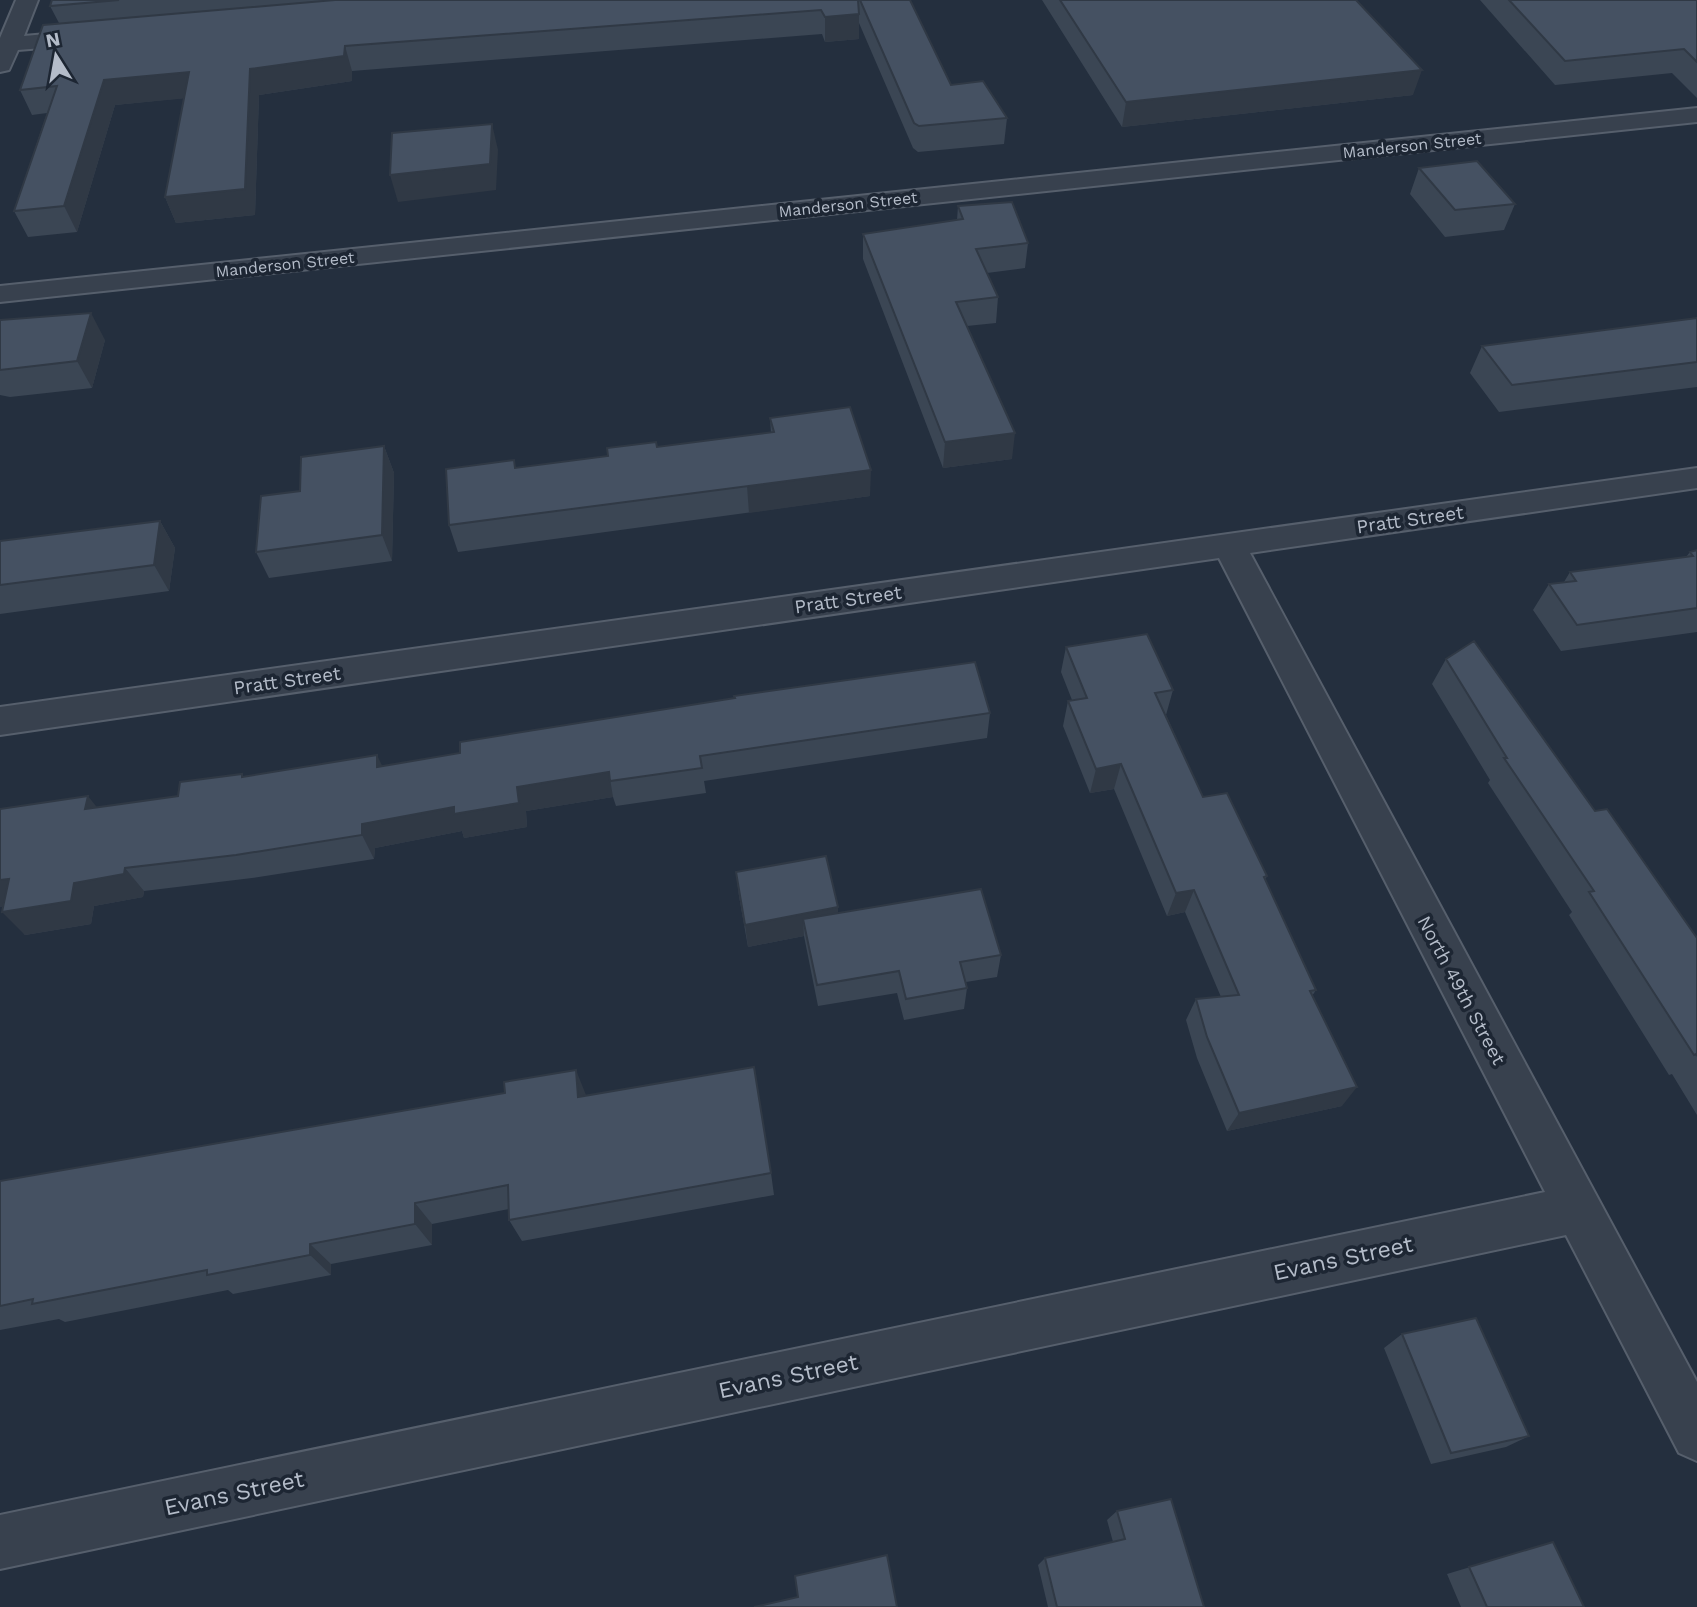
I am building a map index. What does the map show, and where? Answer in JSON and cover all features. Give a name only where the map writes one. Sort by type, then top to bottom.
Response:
[{"type":"street","points":[[0,67],[5,44],[27,0]]},
{"type":"street","points":[[5,44],[107,36]]},
{"type":"street","name":"Manderson Street","points":[[0,294],[1697,115]]},
{"type":"street","name":"Pratt Street","points":[[0,721],[1697,478]]},
{"type":"street","name":"North 49th Street","points":[[1229,545],[1697,1435]]},
{"type":"street","name":"Evans Street","points":[[0,1542],[1577,1209]]},
{"type":"building","points":[[52,0],[119,0],[50,6]]},
{"type":"building","points":[[335,0],[858,0],[859,14],[825,17],[821,10],[345,46],[344,56],[250,69],[245,189],[165,197],[189,72],[104,80],[64,206],[14,211],[57,86],[20,90],[43,25]]},
{"type":"building","points":[[860,0],[910,0],[951,85],[983,81],[1007,118],[919,126],[914,123]]},
{"type":"building","points":[[1060,0],[1356,0],[1422,70],[1126,102]]},
{"type":"building","points":[[1509,0],[1697,0],[1697,62],[1684,49],[1565,61]]},
{"type":"building","points":[[492,124],[490,164],[390,175],[392,133]]},
{"type":"building","points":[[1477,161],[1515,204],[1455,210],[1419,168]]},
{"type":"building","points":[[1012,202],[1028,243],[976,249],[998,297],[956,302],[1015,433],[945,442],[863,234],[963,219],[958,206]]},
{"type":"building","points":[[91,313],[77,361],[0,370],[0,320]]},
{"type":"building","points":[[1697,318],[1697,362],[1512,385],[1482,346]]},
{"type":"building","points":[[850,407],[871,470],[449,525],[446,469],[514,460],[515,468],[608,456],[607,448],[656,442],[657,447],[774,432],[770,418]]},
{"type":"building","points":[[384,446],[382,535],[256,552],[261,496],[300,491],[301,457]]},
{"type":"building","points":[[160,521],[154,565],[0,585],[0,541]]},
{"type":"building","points":[[1697,550],[1697,608],[1577,625],[1549,584],[1576,581],[1570,572],[1693,556],[1690,552]]},
{"type":"building","points":[[1147,634],[1173,690],[1155,693],[1203,797],[1227,793],[1267,876],[1264,877],[1316,990],[1310,991],[1357,1087],[1239,1113],[1207,1037],[1196,999],[1239,995],[1194,890],[1176,893],[1121,764],[1096,769],[1068,701],[1087,698],[1066,647]]},
{"type":"building","points":[[1474,641],[1595,811],[1607,809],[1697,938],[1697,1056],[1589,892],[1594,891],[1504,758],[1507,758],[1446,659]]},
{"type":"building","points":[[975,662],[990,713],[700,756],[702,768],[610,781],[609,772],[517,787],[519,803],[454,814],[454,807],[362,824],[362,835],[236,855],[125,868],[124,874],[74,883],[71,901],[2,912],[9,879],[0,880],[0,809],[88,796],[85,809],[178,796],[180,782],[242,774],[242,777],[377,755],[377,767],[460,753],[460,742],[735,698],[734,696]]},
{"type":"building","points":[[826,856],[838,907],[745,925],[736,872]]},
{"type":"building","points":[[981,889],[1001,955],[960,962],[967,988],[906,999],[899,971],[817,985],[803,919]]},
{"type":"building","points":[[754,1067],[771,1173],[509,1220],[508,1185],[415,1203],[415,1224],[310,1244],[310,1255],[207,1275],[207,1270],[32,1304],[33,1299],[0,1306],[0,1181],[505,1093],[504,1082],[576,1070],[578,1097]]},
{"type":"building","points":[[1476,1318],[1529,1436],[1451,1453],[1402,1334]]},
{"type":"building","points":[[1171,1499],[1204,1607],[1057,1607],[1045,1558],[1125,1539],[1117,1511]]},
{"type":"building","points":[[1553,1542],[1584,1607],[1487,1607],[1469,1567]]},
{"type":"building","points":[[887,1555],[897,1607],[754,1607],[798,1597],[795,1576]]}]
